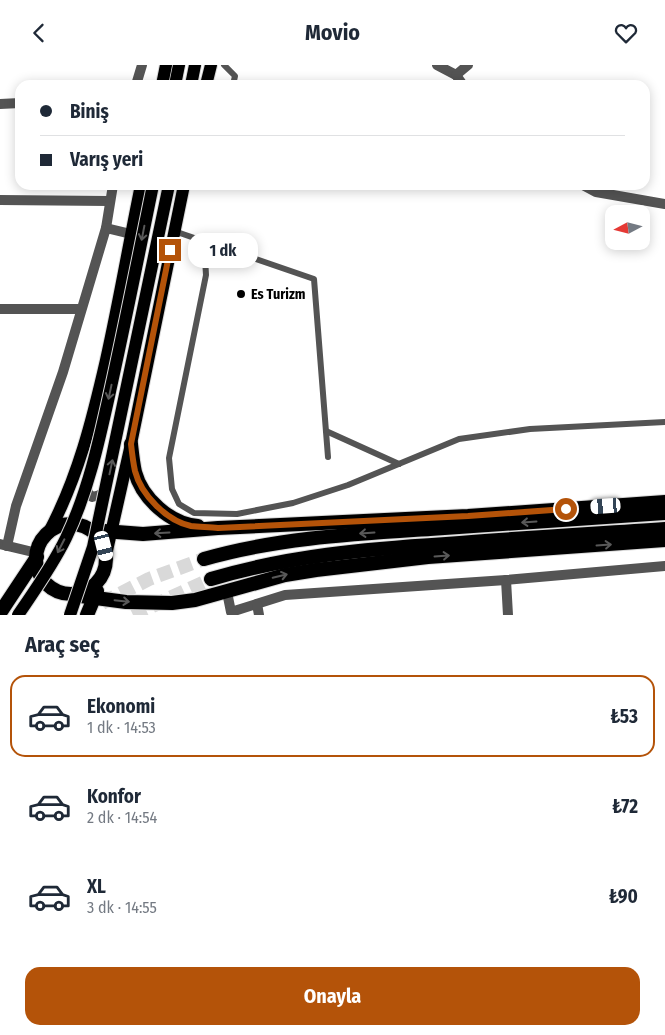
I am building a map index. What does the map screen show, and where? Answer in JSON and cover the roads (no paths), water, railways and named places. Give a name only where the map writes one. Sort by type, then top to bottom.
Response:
[{"type":"highway","points":[[131,444],[135,472],[143,491],[165,513],[178,521],[192,526],[218,528]]},
{"type":"highway","points":[[91,531],[143,534],[218,528],[468,516],[665,502]]},
{"type":"highway","points":[[204,559],[260,546],[354,534],[665,513]]},
{"type":"highway","points":[[0,613],[37,555],[41,542],[48,533],[59,526],[71,524],[82,526],[99,537],[106,555],[106,565],[87,615]]},
{"type":"highway","points":[[211,579],[241,570],[306,557],[368,549],[665,529]]},
{"type":"highway","points":[[37,555],[39,573],[44,582],[52,589],[61,593],[126,602],[172,603],[195,600],[285,575],[428,557],[665,540]]},
{"type":"highway","points":[[73,595],[85,592],[95,586],[102,577]]},
{"type":"main road","points":[[163,80],[166,65]]},
{"type":"main road","points":[[176,80],[179,65]]},
{"type":"main road","points":[[192,80],[195,65]]},
{"type":"main road","points":[[207,80],[210,65]]},
{"type":"main road","points":[[48,533],[63,506],[74,478],[94,415],[140,190]]},
{"type":"main road","points":[[18,615],[56,558],[86,486],[100,435],[152,190]]},
{"type":"main road","points":[[70,615],[93,547],[168,190]]},
{"type":"main road","points":[[106,555],[131,444],[183,190]]},
{"type":"street","points":[[138,80],[142,65]]},
{"type":"street","points":[[437,65],[456,75],[460,80]]},
{"type":"street","points":[[456,75],[468,65]]},
{"type":"street","points":[[0,104],[15,103]]},
{"type":"street","points":[[37,555],[4,545],[63,372],[106,228],[112,190]]},
{"type":"street","points":[[592,190],[665,204]]},
{"type":"street","points":[[0,200],[109,201]]},
{"type":"street","points":[[106,228],[131,234]]},
{"type":"street","points":[[0,309],[82,309]]},
{"type":"street","points":[[86,486],[88,493],[92,497],[100,495],[106,488]]},
{"type":"street","points":[[227,592],[229,613],[258,610],[285,595],[506,580],[665,566]]},
{"type":"street","points":[[506,580],[508,615]]},
{"type":"lane","points":[[224,65],[235,76],[234,80]]},
{"type":"lane","points":[[174,231],[314,279],[328,457]]},
{"type":"lane","points":[[204,241],[206,275],[169,458],[172,489],[179,504],[194,513],[237,514],[293,503],[348,485],[459,439],[530,429],[665,422]]},
{"type":"lane","points":[[326,431],[399,464]]},
{"type":"tunnel","points":[[102,603],[149,579],[204,559]]},
{"type":"tunnel","points":[[133,615],[211,579]]},
{"type":"place","name":"Es Turizm","points":[[241,294]]}]
